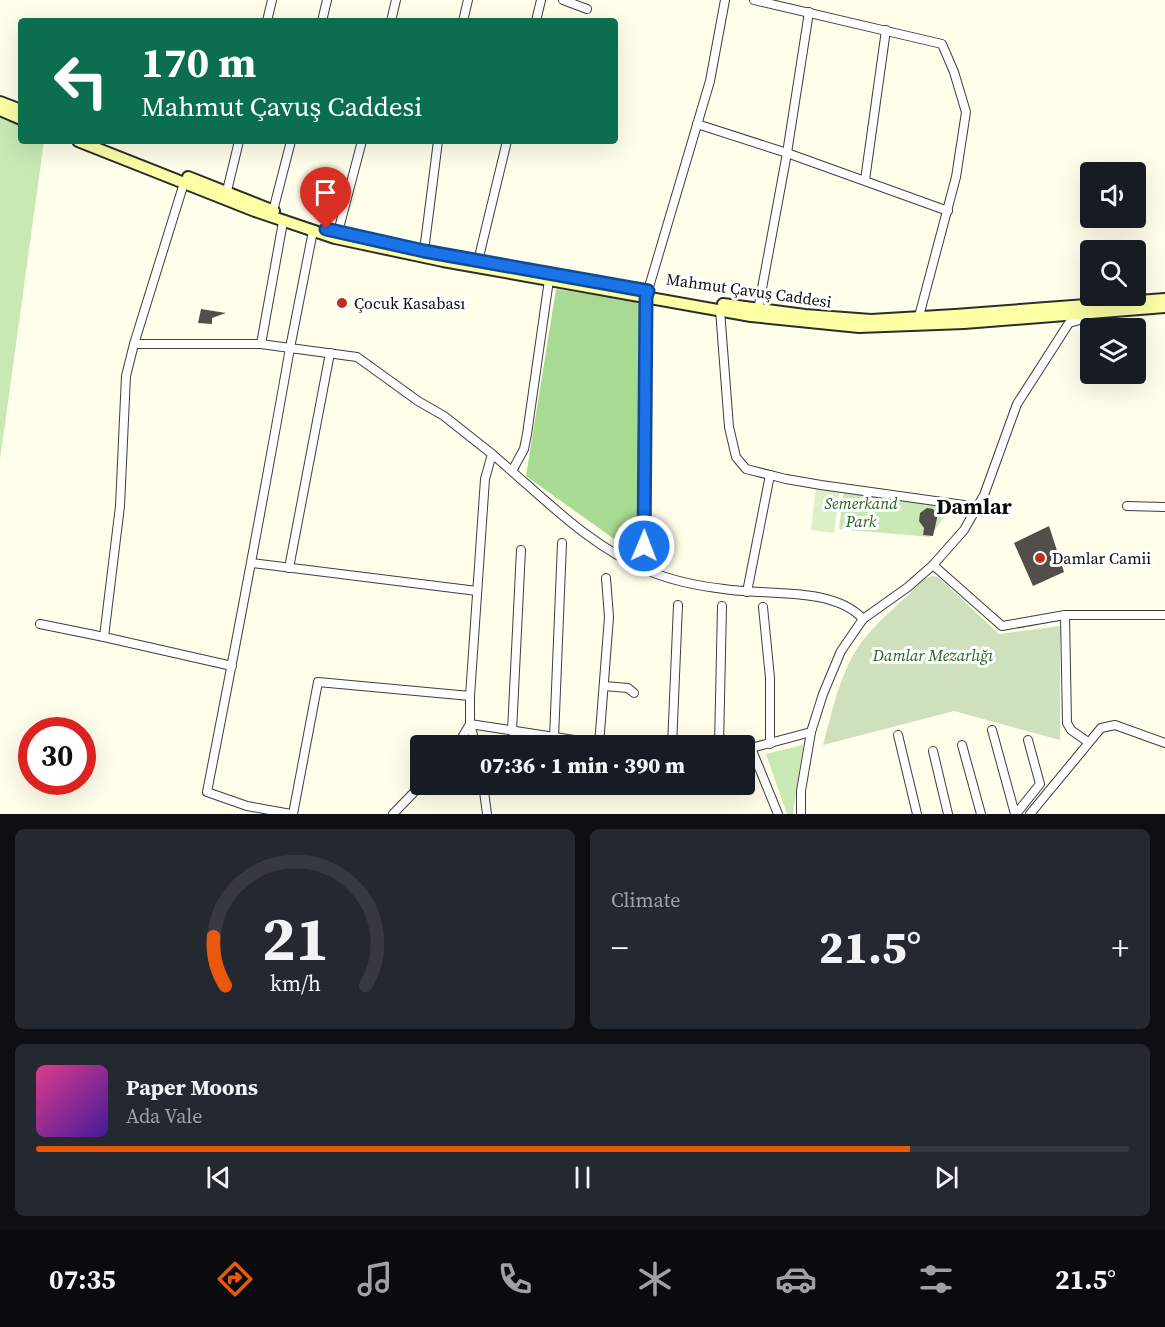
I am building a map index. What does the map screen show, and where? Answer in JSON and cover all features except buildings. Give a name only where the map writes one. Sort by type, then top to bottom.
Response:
[{"type":"main road","points":[[0,102],[18,110]]},
{"type":"main road","points":[[0,110],[18,118]]},
{"type":"main road","points":[[86,144],[184,183],[226,196],[282,222],[313,231],[393,251],[549,280],[647,294],[751,316],[859,327],[918,321],[1067,319],[1165,307]]},
{"type":"main road","name":"Mahmut Çavuş Caddesi","points":[[105,144],[226,196],[338,232],[647,294],[758,310],[849,319],[918,321],[1165,299]]},
{"type":"street","points":[[268,18],[272,0]]},
{"type":"street","points":[[323,18],[327,0]]},
{"type":"street","points":[[392,18],[396,0]]},
{"type":"street","points":[[464,18],[468,0]]},
{"type":"street","points":[[537,18],[541,0]]},
{"type":"street","points":[[563,0],[587,9]]},
{"type":"street","points":[[644,569],[647,294],[710,81],[725,0]]},
{"type":"street","points":[[754,0],[942,44],[954,72],[966,112],[956,177],[918,321]]},
{"type":"street","points":[[758,310],[787,153],[809,12]]},
{"type":"street","points":[[865,180],[886,30]]},
{"type":"street","points":[[697,124],[865,180],[948,211]]},
{"type":"street","points":[[226,196],[238,144]]},
{"type":"street","points":[[273,211],[290,144]]},
{"type":"street","points":[[338,232],[361,144]]},
{"type":"street","points":[[424,251],[438,144]]},
{"type":"street","points":[[478,261],[506,144]]},
{"type":"street","points":[[104,637],[120,506],[126,376],[184,183]]},
{"type":"street","points":[[261,344],[282,222]]},
{"type":"street","points":[[313,231],[207,792],[247,806],[292,814],[318,682],[470,696]]},
{"type":"street","points":[[512,471],[526,441],[549,280]]},
{"type":"street","points":[[720,310],[729,427],[736,457],[746,469],[861,492],[978,507]]},
{"type":"street","points":[[801,814],[801,791],[812,732],[823,694],[842,651],[863,619],[908,587],[933,565],[964,530],[984,495],[1017,404],[1067,319]]},
{"type":"street","points":[[134,344],[261,344],[357,357],[444,416],[492,454],[577,528],[614,553],[644,569],[687,584],[822,598],[838,602],[855,611],[863,619]]},
{"type":"street","points":[[289,568],[330,353]]},
{"type":"street","points":[[473,735],[470,724],[470,696],[477,591],[485,479],[492,454]]},
{"type":"street","points":[[747,592],[770,475]]},
{"type":"street","points":[[1127,506],[1165,507]]},
{"type":"street","points":[[554,735],[562,543]]},
{"type":"street","points":[[512,731],[521,550]]},
{"type":"street","points":[[252,563],[477,591]]},
{"type":"street","points":[[933,565],[1002,626],[1065,615],[1165,615]]},
{"type":"street","points":[[600,735],[609,617],[606,578]]},
{"type":"street","points":[[672,735],[678,605]]},
{"type":"street","points":[[719,735],[722,606]]},
{"type":"street","points":[[763,607],[770,678],[770,744]]},
{"type":"street","points":[[1065,615],[1067,723],[1071,730],[1088,742]]},
{"type":"street","points":[[40,624],[232,666]]},
{"type":"street","points":[[604,686],[628,688],[634,693]]},
{"type":"street","points":[[470,724],[536,735]]},
{"type":"street","points":[[464,735],[470,724]]},
{"type":"street","points":[[1030,814],[1101,728],[1115,725],[1165,743]]},
{"type":"street","points":[[993,730],[1016,814]]},
{"type":"street","points":[[755,747],[812,732]]},
{"type":"street","points":[[898,735],[917,814]]},
{"type":"street","points":[[1016,814],[1040,784],[1028,740]]},
{"type":"street","points":[[962,745],[981,814]]},
{"type":"street","points":[[933,751],[948,814]]},
{"type":"street","points":[[755,765],[778,814]]},
{"type":"street","points":[[393,814],[411,795]]},
{"type":"street","points":[[484,795],[487,814]]},
{"type":"green space","points":[[0,113],[18,120],[18,144],[44,144],[0,460]]},
{"type":"green space","points":[[556,289],[640,302],[641,404],[638,556],[526,476]]},
{"type":"green space","points":[[816,486],[840,489],[834,533],[811,530]]},
{"type":"green space","name":"Semerkand Park","points":[[844,490],[947,504],[949,510],[930,537],[839,529]]},
{"type":"green space","name":"Damlar Mezarlığı","points":[[932,576],[938,577],[999,634],[1060,626],[1060,740],[954,711],[823,745],[841,681],[857,649],[884,617],[924,579]]},
{"type":"green space","points":[[803,745],[793,814],[787,814],[766,754]]},
{"type":"place","name":"Çocuk Kasabası","points":[[342,303]]},
{"type":"place","name":"Damlar Camii","points":[[1040,558]]},
{"type":"district","name":"Damlar","points":[[974,506]]},
{"type":"route","points":[[326,229],[424,251],[648,291],[646,297],[644,546]]}]
